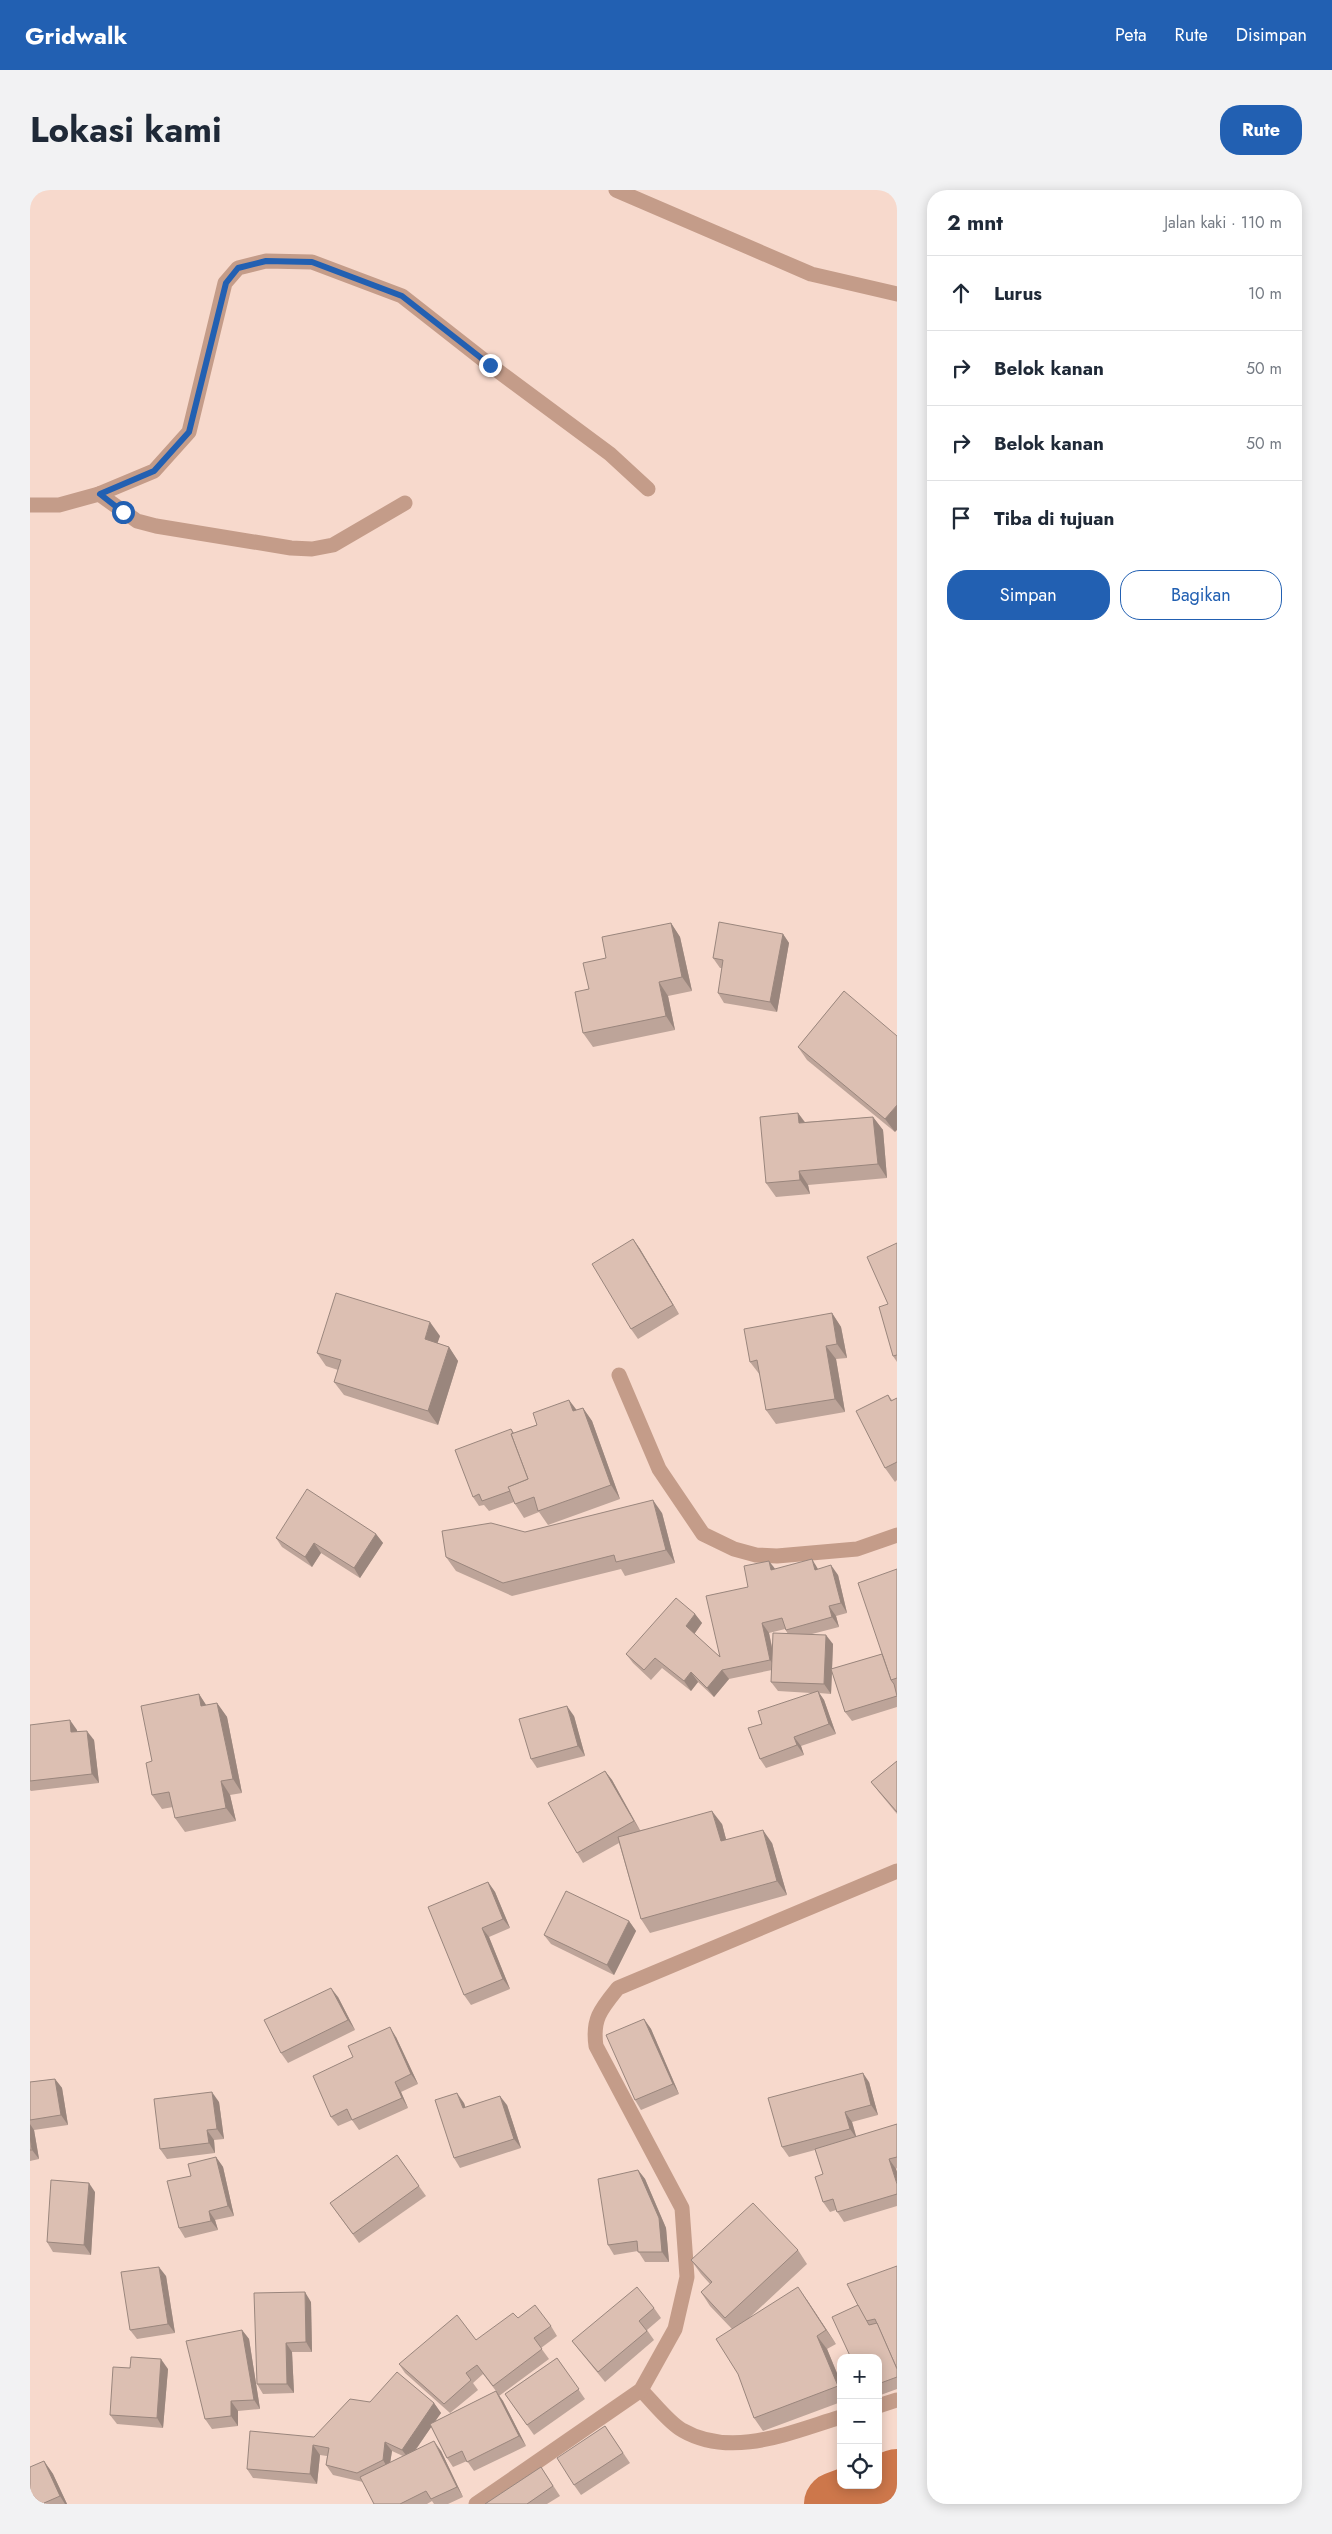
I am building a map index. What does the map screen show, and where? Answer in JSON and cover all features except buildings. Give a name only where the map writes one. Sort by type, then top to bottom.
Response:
[{"type":"street","points":[[616,190],[811,274],[897,294]]},
{"type":"street","points":[[30,505],[59,505],[100,494],[154,471],[189,432],[226,283],[238,268],[266,261],[312,262],[402,296],[490,365],[610,454],[648,489]]},
{"type":"street","points":[[100,494],[137,521],[156,526],[298,548],[333,545],[405,503]]},
{"type":"street","points":[[619,1375],[659,1469],[703,1534],[734,1549],[756,1555],[777,1556],[857,1549],[897,1535]]},
{"type":"street","points":[[476,2504],[642,2390],[675,2329],[687,2277],[682,2208],[596,2046],[594,2028],[602,2008],[618,1988],[897,1871]]},
{"type":"street","points":[[642,2390],[682,2430],[717,2443],[754,2443],[837,2418]]},
{"type":"street","points":[[882,2405],[897,2400]]},
{"type":"waterway","points":[[836,2504],[897,2481]]},
{"type":"route","points":[[123,512],[100,494],[154,471],[176,449],[189,432],[226,283],[238,268],[266,261],[312,262],[402,296],[490,365]]}]
